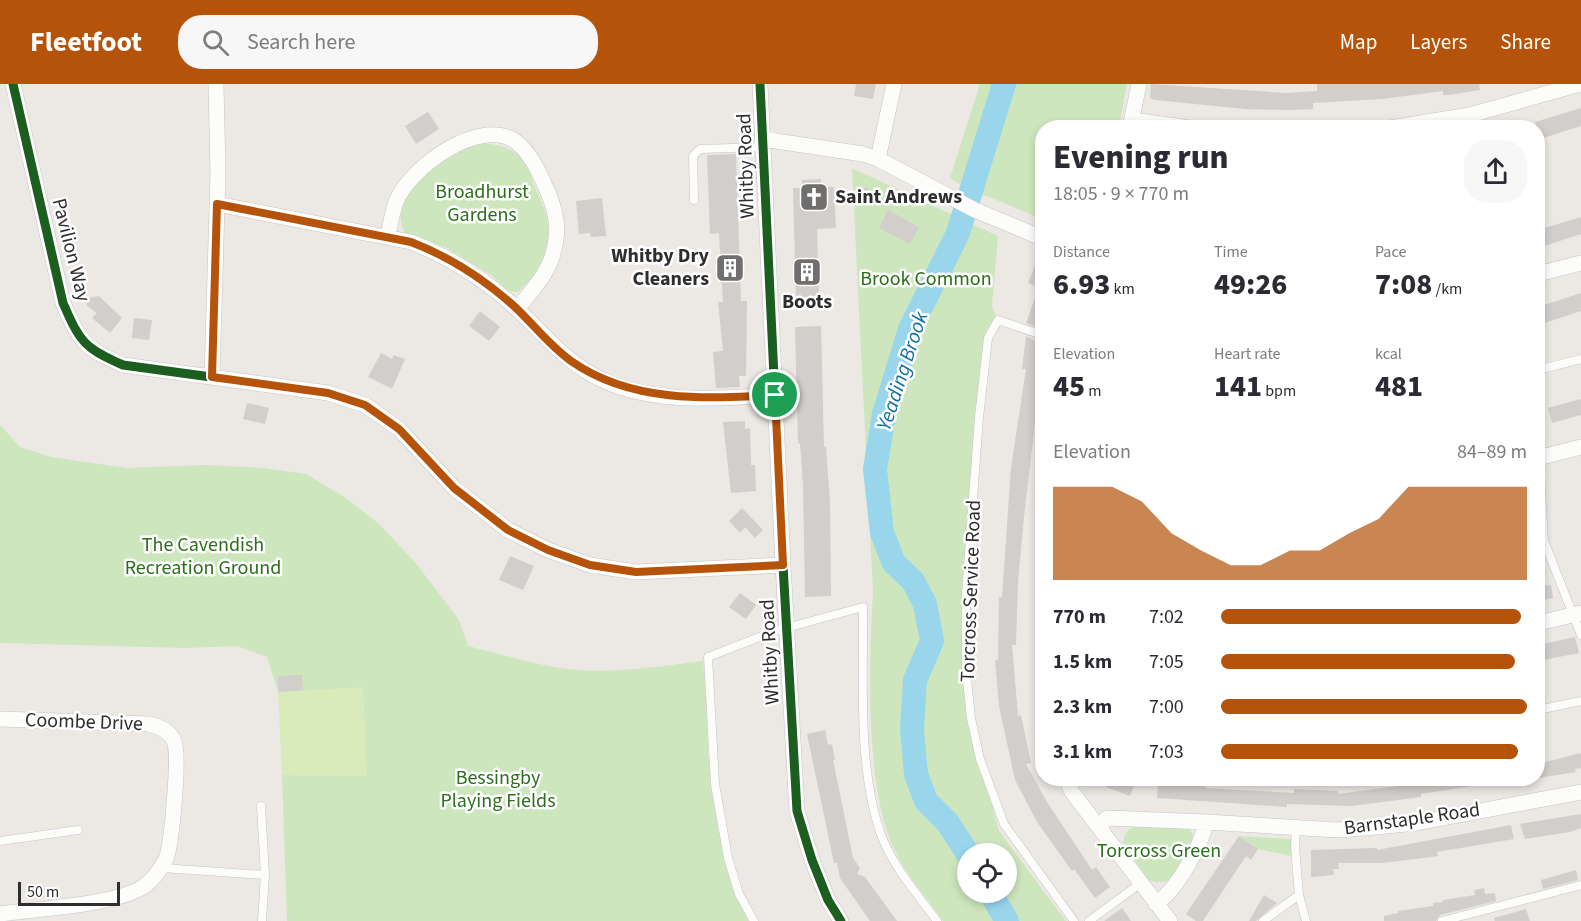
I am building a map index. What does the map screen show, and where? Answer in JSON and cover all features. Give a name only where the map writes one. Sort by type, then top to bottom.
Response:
[{"type":"street","name":"Pavilion Way","points":[[13,84],[63,303],[76,332],[94,353],[123,365],[328,393],[365,405],[399,429],[454,488],[500,525],[548,550],[590,565],[636,572],[783,565]]},
{"type":"street","points":[[212,377],[217,204],[216,84]]},
{"type":"street","name":"Whitby Road","points":[[760,84],[797,811],[812,860],[828,900],[841,921]]},
{"type":"street","points":[[878,159],[894,84]]},
{"type":"street","points":[[1132,120],[1139,84]]},
{"type":"street","points":[[1439,120],[1470,115],[1580,84]]},
{"type":"street","points":[[388,237],[396,201],[412,177],[430,161],[449,148],[474,137],[493,135],[513,140],[529,153],[541,176],[552,200],[559,231],[550,262],[517,309]]},
{"type":"street","points":[[762,143],[863,154],[878,159],[975,210],[1035,235]]},
{"type":"street","points":[[217,204],[411,242],[476,274],[517,309],[547,341],[569,360],[592,375],[618,386],[682,397],[775,395]]},
{"type":"street","points":[[1545,272],[1581,264]]},
{"type":"street","points":[[1545,456],[1581,447]]},
{"type":"street","points":[[1545,621],[1577,614]]},
{"type":"street","name":"Coombe Drive","points":[[0,719],[148,724],[166,730],[173,738],[177,756],[170,844],[160,867]]},
{"type":"street","points":[[1069,786],[1170,921]]},
{"type":"street","name":"Barnstaple Road","points":[[1100,826],[1107,818],[1337,830],[1416,823],[1581,792]]},
{"type":"street","points":[[1156,904],[1171,890],[1202,840],[1206,822]]},
{"type":"street","points":[[0,914],[119,898],[146,886],[160,867]]},
{"type":"lane","points":[[694,200],[693,156],[700,149],[762,143]]},
{"type":"lane","name":"Torcross Service Road","points":[[1035,333],[998,320],[988,338],[979,417],[966,594],[966,670],[970,718],[980,759],[1004,824],[1074,921]]},
{"type":"lane","points":[[1545,368],[1581,359]]},
{"type":"lane","points":[[1545,550],[1577,614],[1581,635]]},
{"type":"lane","points":[[754,921],[739,894],[724,837],[715,783],[708,657],[786,629],[863,607],[864,712],[871,795],[881,833],[891,853],[937,921]]},
{"type":"lane","points":[[1545,709],[1581,701]]},
{"type":"lane","points":[[261,806],[264,875],[262,921]]},
{"type":"lane","points":[[1296,828],[1295,847],[1299,895],[1306,921]]},
{"type":"lane","points":[[0,841],[78,830]]},
{"type":"lane","points":[[160,867],[264,875]]},
{"type":"lane","points":[[1089,921],[1141,883]]},
{"type":"lane","points":[[1442,921],[1581,885]]},
{"type":"lane","points":[[1263,921],[1299,895]]},
{"type":"green space","points":[[980,84],[1127,84],[1120,120],[1035,120],[1035,216],[987,196],[977,195],[950,178]]},
{"type":"green space","name":"Broadhurst Gardens","points":[[477,143],[502,147],[513,151],[523,159],[546,214],[549,233],[545,252],[531,279],[518,292],[508,291],[491,275],[445,247],[405,234],[401,218],[403,203],[410,190],[434,167]]},
{"type":"green space","name":"Brook Common","points":[[852,168],[998,236],[992,307],[998,320],[988,338],[968,571],[966,674],[980,759],[999,831],[1008,843],[957,843],[957,903],[1017,903],[1017,855],[1066,921],[943,921],[912,879],[896,853],[878,796],[871,726],[870,654],[873,592]]},
{"type":"green space","points":[[0,425],[20,447],[51,457],[127,468],[204,465],[264,468],[306,474],[346,498],[379,524],[415,562],[459,620],[468,646],[536,663],[593,671],[625,670],[703,661],[709,769],[716,820],[734,888],[748,921],[287,921],[282,775],[367,776],[278,692],[267,657],[237,646],[185,648],[0,643]]},
{"type":"green space","points":[[363,687],[367,776],[282,775],[278,692]]},
{"type":"green space","name":"Torcross Green","points":[[1177,825],[1189,829],[1192,833],[1190,848],[1186,856],[1167,881],[1148,880],[1123,843],[1127,832],[1136,826]]},
{"type":"green space","points":[[1239,836],[1292,839],[1292,856],[1258,849]]},
{"type":"building","points":[[856,84],[876,84],[873,99],[854,96]]},
{"type":"building","points":[[1151,84],[1286,93],[1317,91],[1317,84],[1479,84],[1480,90],[1449,95],[1443,95],[1443,91],[1382,99],[1313,103],[1313,109],[1287,110],[1245,109],[1155,100],[1150,98]]},
{"type":"building","points":[[1581,108],[1581,126],[1545,137],[1545,120],[1542,120]]},
{"type":"building","points":[[428,112],[439,129],[416,144],[405,126]]},
{"type":"building","points":[[736,154],[741,301],[747,301],[746,376],[739,376],[740,387],[716,388],[713,352],[723,351],[718,302],[723,302],[719,233],[710,234],[707,155]]},
{"type":"building","points":[[821,179],[821,187],[834,187],[836,228],[817,229],[819,298],[796,299],[793,188],[802,188],[802,180]]},
{"type":"building","points":[[855,188],[868,188],[868,205],[856,205]]},
{"type":"building","points":[[602,198],[606,236],[591,237],[590,233],[579,234],[576,201]]},
{"type":"building","points":[[888,210],[919,227],[910,244],[879,228]]},
{"type":"building","points":[[1581,217],[1581,234],[1545,246],[1545,228]]},
{"type":"building","points":[[1035,266],[1035,286],[1028,283]]},
{"type":"building","points":[[1581,293],[1581,311],[1545,323],[1545,305]]},
{"type":"building","points":[[99,296],[122,318],[110,333],[92,318],[97,313],[87,306],[86,298]]},
{"type":"building","points":[[1035,298],[1035,326],[1026,323]]},
{"type":"building","points":[[480,311],[500,327],[489,341],[469,326]]},
{"type":"building","points":[[134,318],[152,320],[149,340],[132,338]]},
{"type":"building","points":[[821,326],[824,447],[826,447],[830,504],[831,596],[805,597],[803,485],[800,443],[798,444],[795,327]]},
{"type":"building","points":[[1026,336],[1035,341],[1035,423],[1018,581],[1016,645],[1012,645],[1018,716],[1021,715],[1031,763],[1026,764],[1035,780],[1035,786],[1038,786],[1092,870],[1096,867],[1110,887],[1095,898],[1074,869],[1072,871],[1037,822],[1015,780],[999,706],[995,660],[998,660],[999,597],[1002,597],[1011,468],[1026,369],[1022,369]]},
{"type":"building","points":[[381,353],[392,359],[394,355],[405,359],[392,389],[368,377]]},
{"type":"building","points":[[1581,399],[1581,415],[1552,423],[1548,408]]},
{"type":"building","points":[[247,403],[269,408],[265,424],[243,419]]},
{"type":"building","points":[[745,421],[745,429],[750,428],[751,465],[755,465],[756,491],[731,493],[723,422]]},
{"type":"building","points":[[742,508],[763,530],[755,538],[745,527],[740,533],[729,521]]},
{"type":"building","points":[[510,556],[534,566],[523,590],[499,580]]},
{"type":"building","points":[[1551,585],[1553,598],[1545,600],[1545,586]]},
{"type":"building","points":[[740,593],[756,605],[746,619],[729,607]]},
{"type":"building","points":[[1575,637],[1579,653],[1545,660],[1545,643]]},
{"type":"building","points":[[302,675],[303,690],[278,692],[278,676]]},
{"type":"building","points":[[825,730],[828,745],[832,744],[835,759],[833,760],[853,858],[860,868],[857,874],[865,877],[897,921],[870,921],[840,878],[837,863],[834,863],[807,734]]},
{"type":"building","points":[[1581,753],[1581,768],[1575,769],[1576,772],[1545,777],[1545,762]]},
{"type":"building","points":[[1106,786],[1134,786],[1130,796]]},
{"type":"building","points":[[1158,786],[1205,786],[1205,788],[1294,793],[1294,789],[1338,791],[1338,794],[1398,786],[1473,786],[1421,794],[1421,797],[1352,806],[1287,804],[1287,807],[1157,798]]},
{"type":"building","points":[[1581,814],[1581,828],[1570,832],[1525,839],[1520,824]]},
{"type":"building","points":[[1511,825],[1514,839],[1437,852],[1438,856],[1424,858],[1381,863],[1338,863],[1339,869],[1333,869],[1334,875],[1311,877],[1311,850],[1377,848],[1377,850]]},
{"type":"building","points":[[1239,836],[1258,849],[1251,860],[1246,856],[1203,921],[1196,921],[1186,914]]},
{"type":"building","points":[[1576,870],[1578,880],[1543,889],[1541,880]]},
{"type":"building","points":[[1484,888],[1485,894],[1495,893],[1496,901],[1440,915],[1436,921],[1384,921],[1384,916],[1398,913],[1398,911],[1433,906],[1433,903],[1443,902],[1443,900],[1475,895],[1474,890]]},
{"type":"building","points":[[1264,895],[1277,903],[1256,921],[1249,921]]},
{"type":"building","points":[[1122,908],[1131,921],[1104,921]]},
{"type":"building","points":[[1526,909],[1530,921],[1495,921],[1494,918]]},
{"type":"waterway","name":"Yeading Brook","points":[[961,843],[948,823],[926,801],[916,774],[912,730],[915,680],[932,641],[925,604],[913,581],[894,563],[882,533],[875,469],[884,414],[910,329],[958,233],[1004,84]]},
{"type":"waterway","name":"Yeading Brook","points":[[996,903],[1007,921]]},
{"type":"cycle path","points":[[13,84],[63,303],[79,335],[100,354],[123,365],[328,393],[365,405],[399,429],[454,488],[508,530],[548,550],[590,565],[636,572],[783,565]]},
{"type":"cycle path","points":[[760,84],[797,811],[812,860],[828,900],[841,921]]},
{"type":"place","name":"Saint Andrews","points":[[814,197]]},
{"type":"place","name":"Whitby Dry Cleaners","points":[[730,268]]},
{"type":"place","name":"Boots","points":[[807,272]]},
{"type":"route","points":[[217,204],[411,242],[434,251],[476,274],[517,309],[547,341],[569,360],[592,375],[618,386],[682,397],[775,395],[783,565],[636,572],[590,565],[548,550],[508,530],[477,508],[454,488],[399,429],[365,405],[328,393],[212,377],[217,204]]},
{"type":"park label","name":"The Cavendish Recreation Ground","points":[[203,556]]},
{"type":"park label","name":"Bessingby Playing Fields","points":[[498,790]]}]
